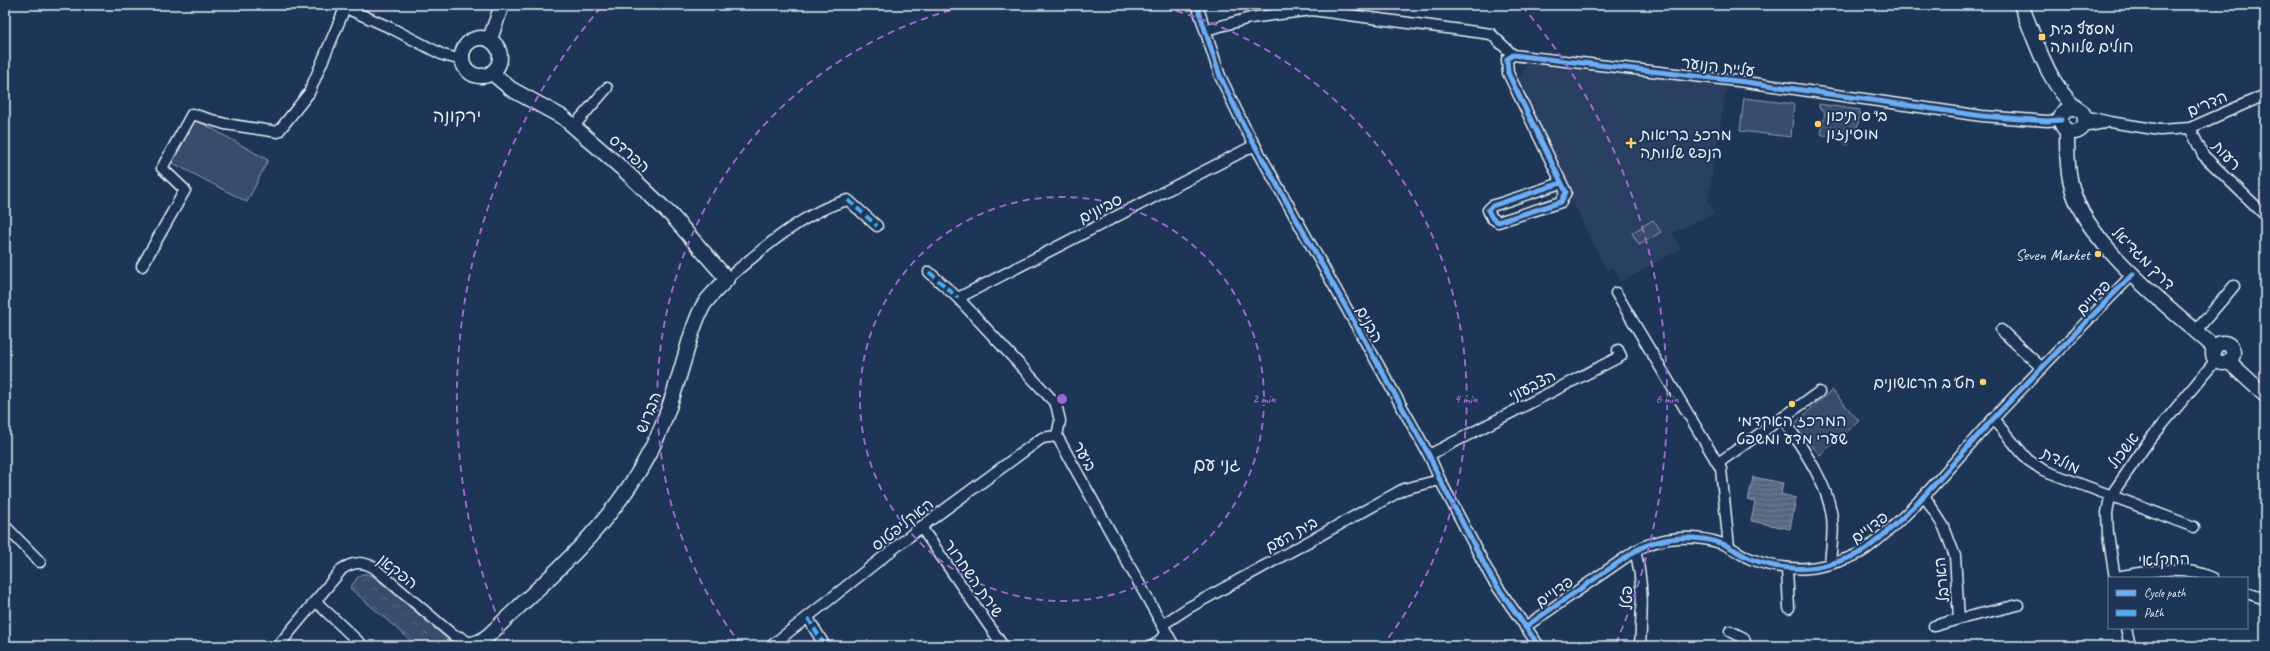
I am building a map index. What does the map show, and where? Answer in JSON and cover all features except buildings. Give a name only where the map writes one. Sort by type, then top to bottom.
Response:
[{"type":"street","points":[[490,39],[502,5]]},
{"type":"street","name":"הבנים","points":[[1197,5],[1220,76],[1255,144],[1429,455],[1440,480],[1492,579],[1539,646]]},
{"type":"street","points":[[2021,5],[2055,85],[2066,100],[2073,121]]},
{"type":"street","points":[[142,266],[185,190],[162,168],[192,114],[226,124],[278,132],[309,93],[342,6],[391,28],[443,55],[462,60]]},
{"type":"street","points":[[1206,30],[1250,18],[1312,10],[1491,34],[1513,55],[1507,59],[1508,73],[1566,192],[1561,202],[1498,222],[1492,218],[1488,210],[1492,206],[1561,183]]},
{"type":"street","points":[[483,37],[490,39],[497,46],[500,56],[497,68],[492,73],[476,76],[464,66],[462,51],[470,40],[483,37]]},
{"type":"street","name":"עליית הנוער","points":[[1513,55],[1746,82],[1982,116],[2047,121],[2073,121]]},
{"type":"street","name":"הפרדס","points":[[492,73],[511,89],[564,118],[625,171],[667,211],[727,279]]},
{"type":"street","points":[[573,127],[607,88]]},
{"type":"street","name":"הדרים","points":[[2073,121],[2110,122],[2160,130],[2190,128],[2265,95]]},
{"type":"street","name":"דרך מגדיאל","points":[[2073,121],[2067,157],[2072,189],[2083,215],[2108,251],[2265,395]]},
{"type":"street","name":"דרך מגדיאל","points":[[2073,121],[2075,157],[2080,187],[2092,211],[2113,246],[2200,326],[2220,353]]},
{"type":"street","name":"רעות","points":[[2190,128],[2203,155],[2265,215]]},
{"type":"street","name":"סביונים","points":[[958,298],[1255,144]]},
{"type":"street","name":"הברוש","points":[[473,645],[481,642],[489,635],[576,551],[619,502],[646,459],[668,413],[692,334],[703,307],[709,297],[727,279],[761,250],[805,220],[835,203],[848,200],[877,226]]},
{"type":"street","name":"ביער","points":[[928,272],[958,298],[1056,404],[1060,421],[1056,436],[1174,646]]},
{"type":"street","name":"פדויים","points":[[1525,627],[1646,544],[1682,538],[1708,540],[1729,547],[1750,559],[1787,569],[1811,568],[1830,564],[1864,551],[1925,497],[1993,419],[2133,274]]},
{"type":"street","points":[[2200,326],[2234,286]]},
{"type":"street","points":[[1616,293],[1718,462],[1721,469],[1729,547]]},
{"type":"street","points":[[2001,330],[2042,368]]},
{"type":"street","name":"הצבעוני","points":[[1429,455],[1621,356],[1618,350]]},
{"type":"street","name":"אשכול","points":[[2115,577],[2108,534],[2107,513],[2110,497],[2148,442],[2220,353]]},
{"type":"street","points":[[1718,462],[1819,392]]},
{"type":"street","points":[[1783,418],[1817,472],[1831,511],[1832,534],[1830,564]]},
{"type":"street","name":"מולדת","points":[[1993,419],[2028,460],[2042,470],[2110,497],[2194,526]]},
{"type":"street","name":"האקליפטוס","points":[[771,646],[921,527],[1042,438],[1056,436]]},
{"type":"street","name":"בית העם","points":[[1162,625],[1188,608],[1404,489],[1440,480]]},
{"type":"street","name":"הארבל","points":[[1925,497],[1944,526],[1955,556],[1959,619]]},
{"type":"street","points":[[5,526],[40,562]]},
{"type":"street","name":"שירת השחרור","points":[[921,527],[1003,646]]},
{"type":"street","name":"פטל","points":[[1635,551],[1641,572],[1643,599],[1640,646]]},
{"type":"street","name":"הפקאן","points":[[278,646],[342,570],[354,563],[367,564],[374,567],[454,636],[473,645]]},
{"type":"street","points":[[1787,569],[1789,608]]},
{"type":"street","name":"החקלאי","points":[[2121,577],[2156,571],[2182,570],[2205,574],[2211,577]]},
{"type":"street","points":[[2248,593],[2265,598]]},
{"type":"street","points":[[315,601],[363,646]]},
{"type":"street","name":"הארבל","points":[[1934,626],[2018,605]]},
{"type":"street","points":[[808,618],[825,646]]},
{"type":"street","points":[[2126,629],[2130,646]]},
{"type":"street","points":[[1730,631],[1744,638],[1746,646]]},
{"type":"street","points":[[1153,646],[1167,634]]},
{"type":"shaded area","name":"מרכז בריאות הנפש שלוותה","points":[[1528,60],[1727,83],[1708,201],[1714,213],[1673,233],[1680,249],[1621,282],[1613,267],[1606,270],[1516,85]]},
{"type":"shaded area","points":[[1753,477],[1783,483],[1781,494],[1796,498],[1790,529],[1751,521],[1755,502],[1748,500]]},
{"type":"green space","points":[[1744,98],[1794,104],[1791,137],[1740,131]]},
{"type":"green space","points":[[1819,104],[1860,110],[1857,130],[1850,133],[1849,144],[1846,145],[1840,136],[1831,138],[1821,134],[1825,112],[1819,108]]},
{"type":"green space","points":[[193,118],[268,160],[247,202],[169,161]]},
{"type":"green space","points":[[1653,220],[1661,232],[1639,245],[1632,233]]},
{"type":"green space","points":[[1832,390],[1859,421],[1820,455],[1793,425]]},
{"type":"green space","points":[[362,574],[367,574],[374,577],[456,646],[417,646],[350,588]]},
{"type":"marked path","points":[[848,200],[877,226]]},
{"type":"marked path","points":[[929,272],[958,298]]},
{"type":"marked path","points":[[808,618],[825,646]]},
{"type":"cycle path","points":[[1197,5],[1220,76],[1244,126],[1429,455],[1440,480],[1492,579],[1539,646]]},
{"type":"cycle path","points":[[1561,183],[1492,206],[1488,210],[1492,218],[1498,222],[1561,202],[1566,192],[1508,73],[1507,59],[1513,55],[1746,82],[1982,116],[2047,121],[2061,120]]},
{"type":"cycle path","points":[[1525,627],[1635,551],[1655,542],[1678,538],[1712,541],[1723,544],[1747,557],[1758,561],[1779,567],[1794,568],[1822,566],[1838,562],[1861,552],[1884,535],[1917,503],[1993,419],[2133,274]]},
{"type":"place","name":"מסעף בית חולים שלוותה","points":[[2042,37]]},
{"type":"place","name":"בי\"ס תיכון מוסינזון","points":[[1818,124]]},
{"type":"place","name":"מרכז בריאות הנפש שלוותה","points":[[1631,143]]},
{"type":"place","name":"Seven Market","points":[[2098,254]]},
{"type":"place","name":"חט\"ב הראשונים","points":[[1983,382]]},
{"type":"place","name":"המרכז האקדמי שערי מדע ומשפט","points":[[1792,404]]},
{"type":"district","name":"ירקונה","points":[[457,116]]},
{"type":"district","name":"גני עם","points":[[1217,465]]}]
